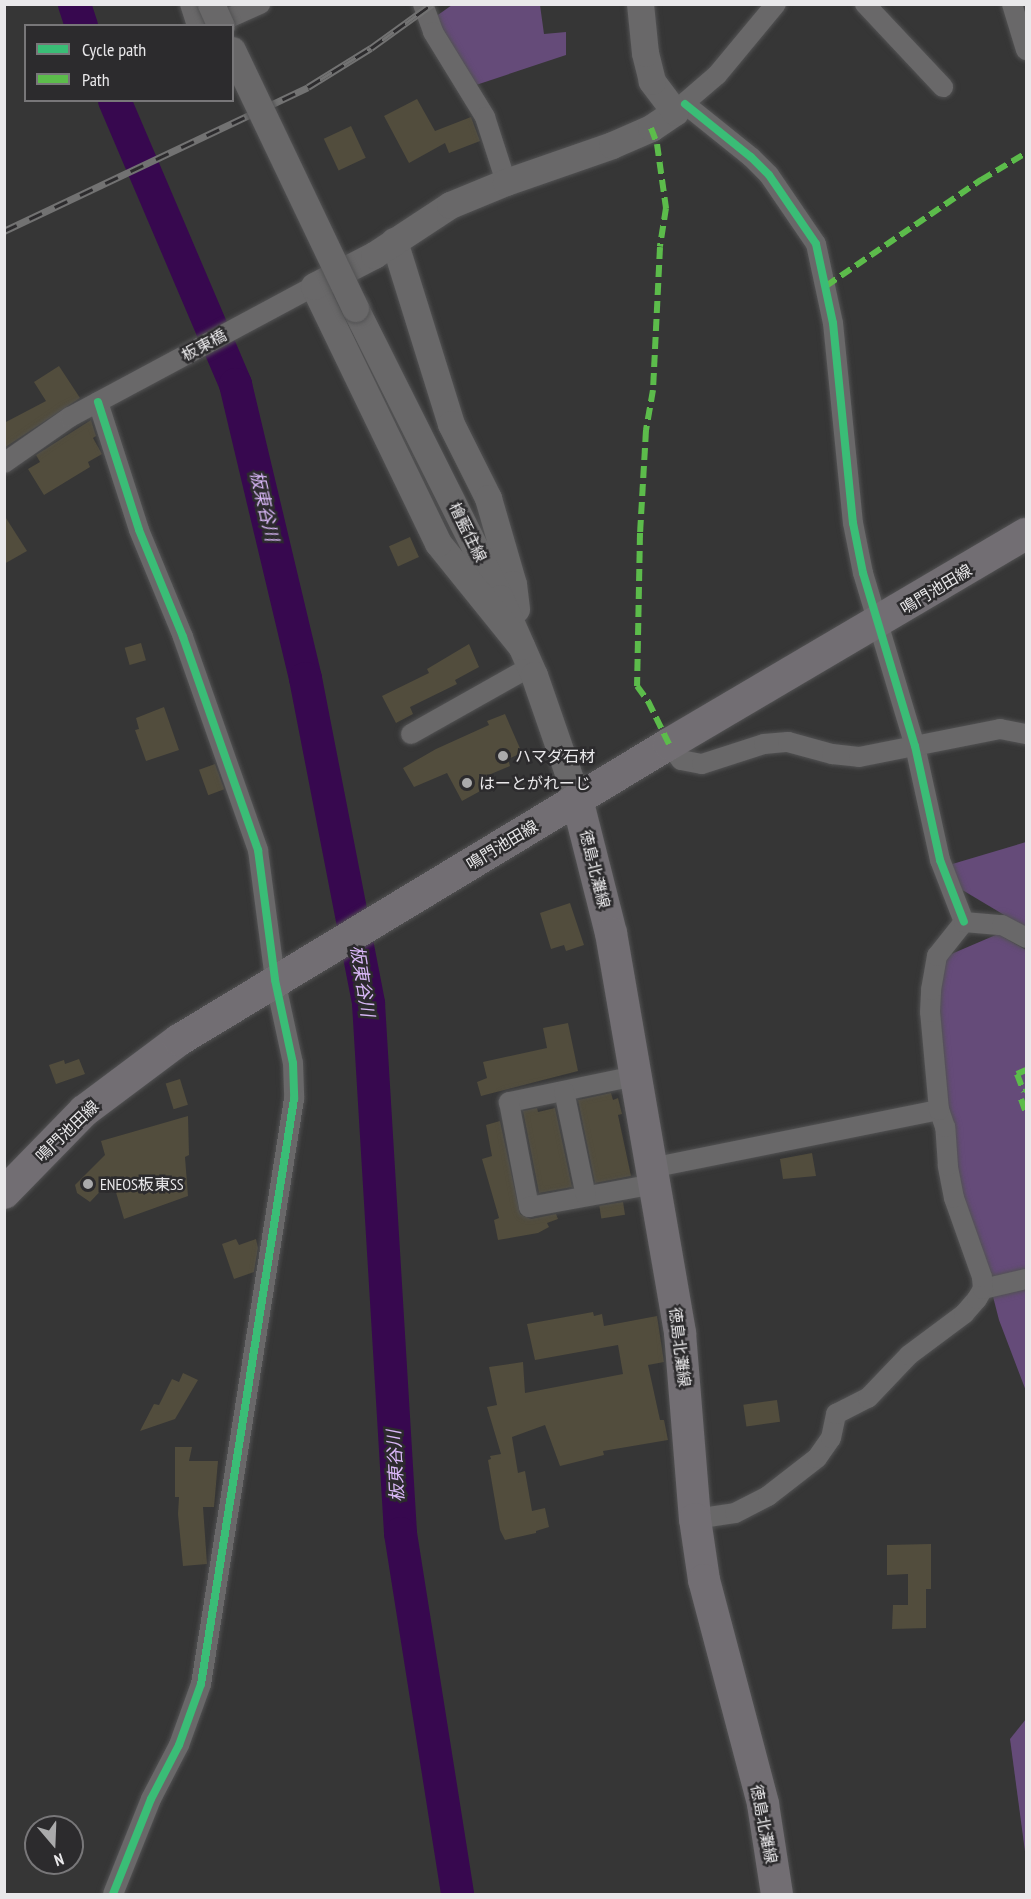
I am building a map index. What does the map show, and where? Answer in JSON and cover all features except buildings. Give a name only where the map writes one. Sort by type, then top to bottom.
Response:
[{"type":"main road","points":[[211,4],[220,24]]},
{"type":"main road","points":[[526,656],[438,543],[306,290],[374,255],[450,205],[506,182],[612,145],[651,128],[680,108],[652,81],[645,53],[640,4]]},
{"type":"main road","name":"檜藍住線","points":[[234,54],[355,308],[468,529],[526,656],[577,799]]},
{"type":"main road","points":[[394,241],[451,424],[488,498],[513,584],[526,656]]},
{"type":"main road","name":"鳴門池田線","points":[[4,1193],[84,1111],[179,1040],[669,744],[880,622],[1026,534]]},
{"type":"main road","name":"徳島北灘線","points":[[577,799],[611,933],[680,1333],[695,1519],[704,1580],[763,1804],[777,1894]]},
{"type":"street","points":[[190,4],[196,24]]},
{"type":"street","points":[[215,24],[260,4]]},
{"type":"street","points":[[423,4],[433,32],[485,117],[506,182]]},
{"type":"street","points":[[776,4],[717,75],[680,108],[751,157],[769,175],[816,244],[833,323],[853,523],[863,573],[880,622],[915,746],[940,860],[964,922]]},
{"type":"street","points":[[865,4],[943,87]]},
{"type":"street","points":[[1012,4],[1026,50]]},
{"type":"street","name":"板東橋","points":[[4,463],[70,417],[306,290]]},
{"type":"street","points":[[104,398],[139,530],[195,670],[258,850],[283,976],[293,1063],[294,1099],[201,1684],[179,1745],[151,1799],[113,1894]]},
{"type":"street","points":[[411,734],[526,656]]},
{"type":"street","points":[[669,744],[681,760],[702,764],[764,744],[788,742],[832,754],[859,757],[1000,729],[1026,734]]},
{"type":"street","points":[[964,922],[1002,926],[1026,938]]},
{"type":"street","points":[[964,922],[938,956],[931,990],[930,1012],[939,1110],[945,1127],[948,1166],[954,1198],[982,1277],[983,1289]]},
{"type":"street","points":[[635,1076],[509,1102],[529,1207],[586,1196],[652,1176],[939,1110]]},
{"type":"street","points":[[564,1091],[586,1196]]},
{"type":"street","points":[[695,1519],[735,1513],[768,1496],[817,1458],[831,1438],[836,1414],[868,1398],[909,1355],[964,1314],[983,1289],[1026,1279]]},
{"type":"shaded area","points":[[452,5],[540,5],[544,34],[566,32],[566,55],[470,87],[435,17]]},
{"type":"shaded area","points":[[1026,842],[1026,928],[959,888],[949,865]]},
{"type":"shaded area","points":[[998,934],[1026,950],[1026,1391],[999,1320],[987,1273],[961,1197],[935,1031],[942,958]]},
{"type":"shaded area","points":[[1026,1719],[1026,1859],[1010,1739]]},
{"type":"waterway","name":"板東谷川","points":[[74,4],[80,24]]},
{"type":"waterway","name":"板東谷川","points":[[115,102],[235,384],[305,678],[368,1003],[400,1533],[457,1894]]},
{"type":"railway","points":[[4,231],[308,87],[371,48],[432,4]]},
{"type":"marked path","points":[[651,128],[657,144],[666,208],[660,247],[653,390],[646,430],[640,533],[637,686],[648,701],[669,744]]},
{"type":"marked path","points":[[826,286],[981,180],[1026,153]]},
{"type":"marked path","points":[[1026,1070],[1017,1074],[1024,1092],[1026,1091]]},
{"type":"marked path","points":[[1021,1099],[1025,1110]]},
{"type":"cycle path","points":[[685,104],[751,157],[769,175],[816,244],[833,323],[853,523],[863,573],[915,746],[940,860],[964,922]]},
{"type":"cycle path","points":[[98,402],[139,530],[183,637],[258,850],[275,980],[293,1063],[294,1099],[201,1684],[179,1745],[151,1799],[113,1894]]},
{"type":"place","name":"ハマダ石材","points":[[503,756]]},
{"type":"place","name":"はーとがれーじ","points":[[467,783]]},
{"type":"place","name":"ENEOS板東SS","points":[[88,1184]]}]
